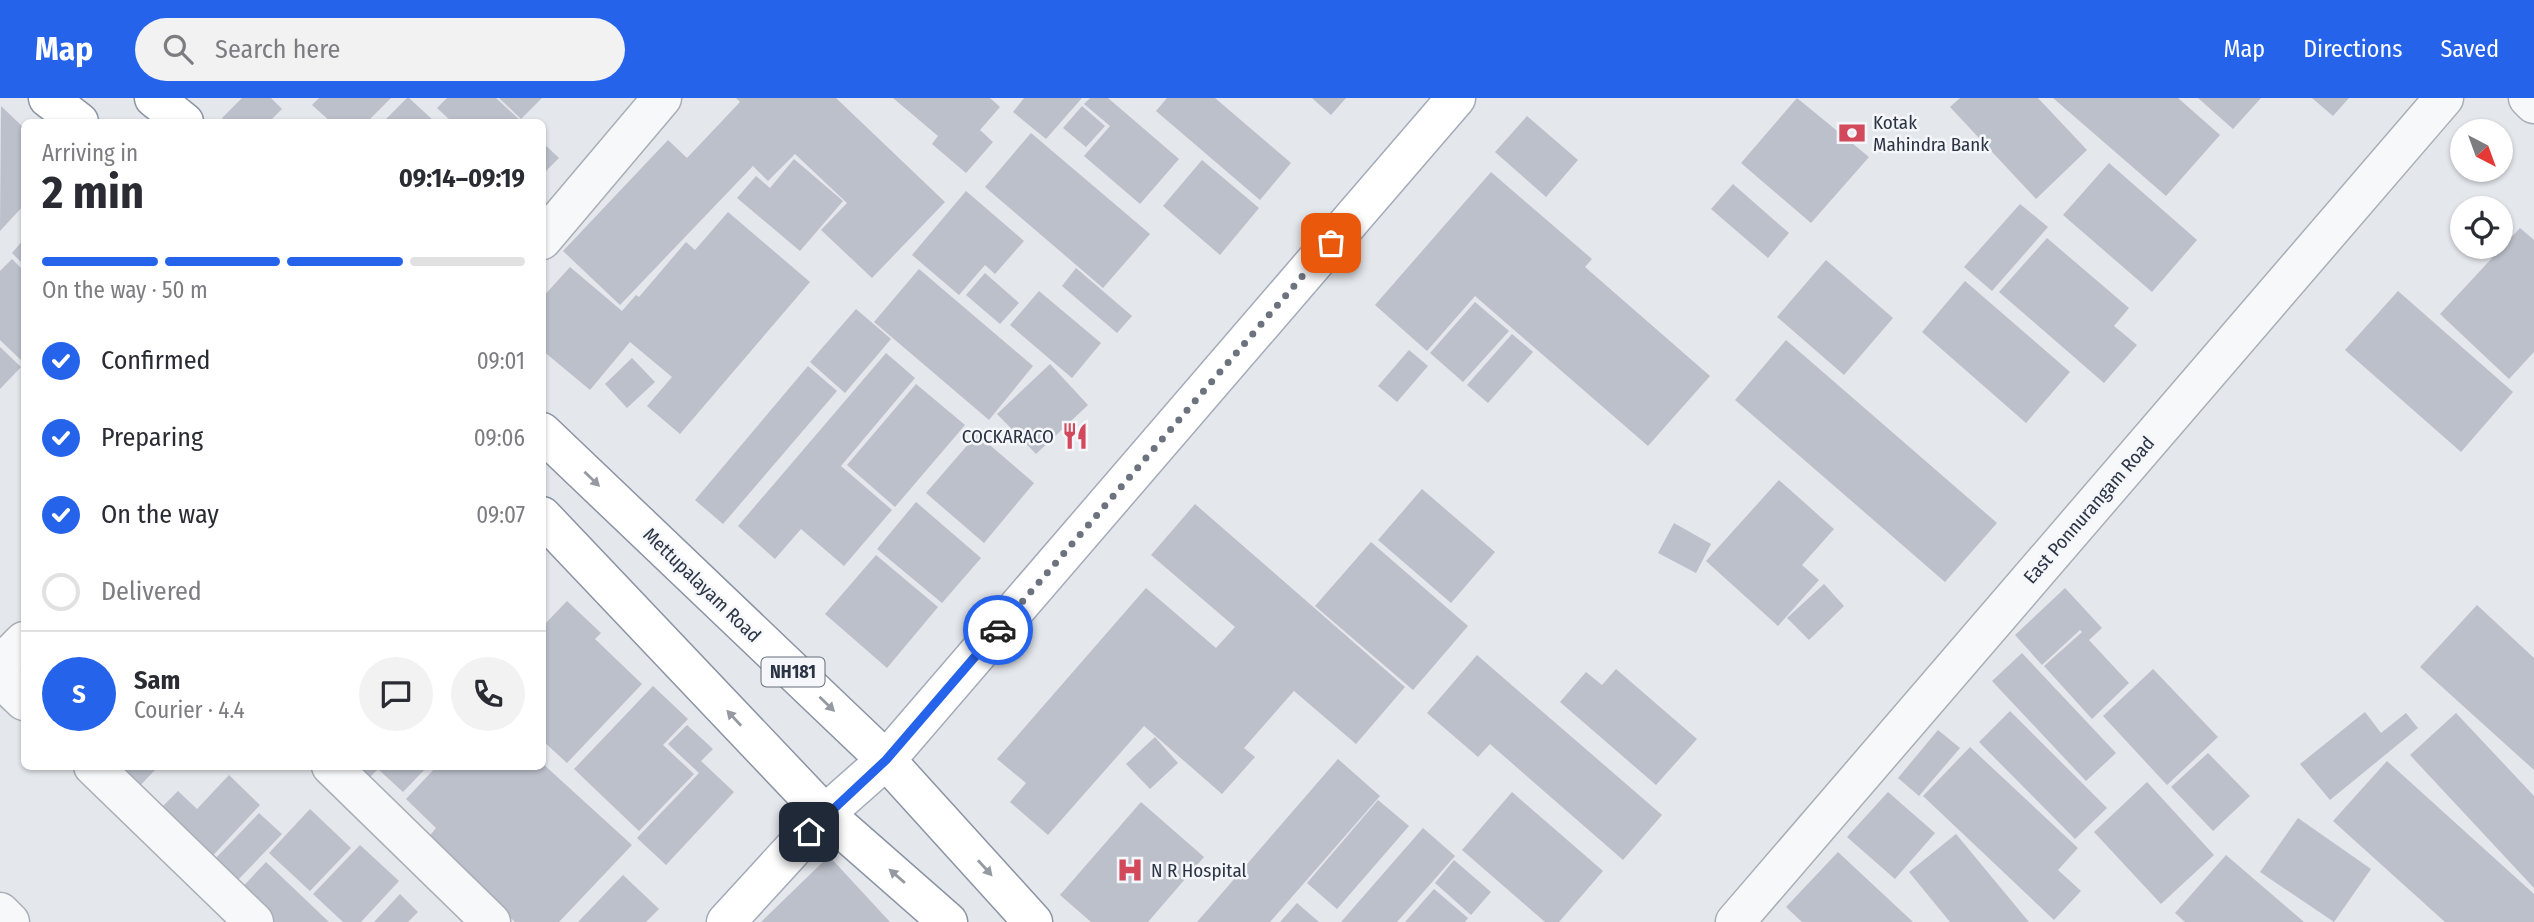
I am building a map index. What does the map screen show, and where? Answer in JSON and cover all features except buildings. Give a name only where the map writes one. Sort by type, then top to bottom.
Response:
[{"type":"main road","points":[[48,98],[75,119]]},
{"type":"main road","points":[[154,98],[180,119]]},
{"type":"main road","points":[[726,922],[825,814],[886,760],[1456,98]]},
{"type":"main road","name":"Mettupalayam Road","points":[[546,436],[886,760],[1033,922]]},
{"type":"main road","points":[[546,520],[825,814],[948,922]]},
{"type":"street","points":[[546,235],[662,98]]},
{"type":"street","name":"East Ponnurangam Road","points":[[1735,922],[2444,98]]},
{"type":"street","points":[[2528,98],[2534,104]]},
{"type":"street","points":[[0,665],[21,644]]},
{"type":"street","points":[[0,677],[21,698]]},
{"type":"street","points":[[97,770],[254,922]]},
{"type":"street","points":[[335,770],[491,922]]},
{"type":"street","points":[[0,912],[10,922]]},
{"type":"way so far","points":[[998,630],[1331,243]]},
{"type":"place","name":"Kotak Mahindra Bank","points":[[1852,133]]},
{"type":"place","name":"COCKARACO","points":[[1075,436]]},
{"type":"place","name":"N R Hospital","points":[[1130,870]]},
{"type":"route","points":[[809,832],[825,814],[886,760],[998,630]]}]
